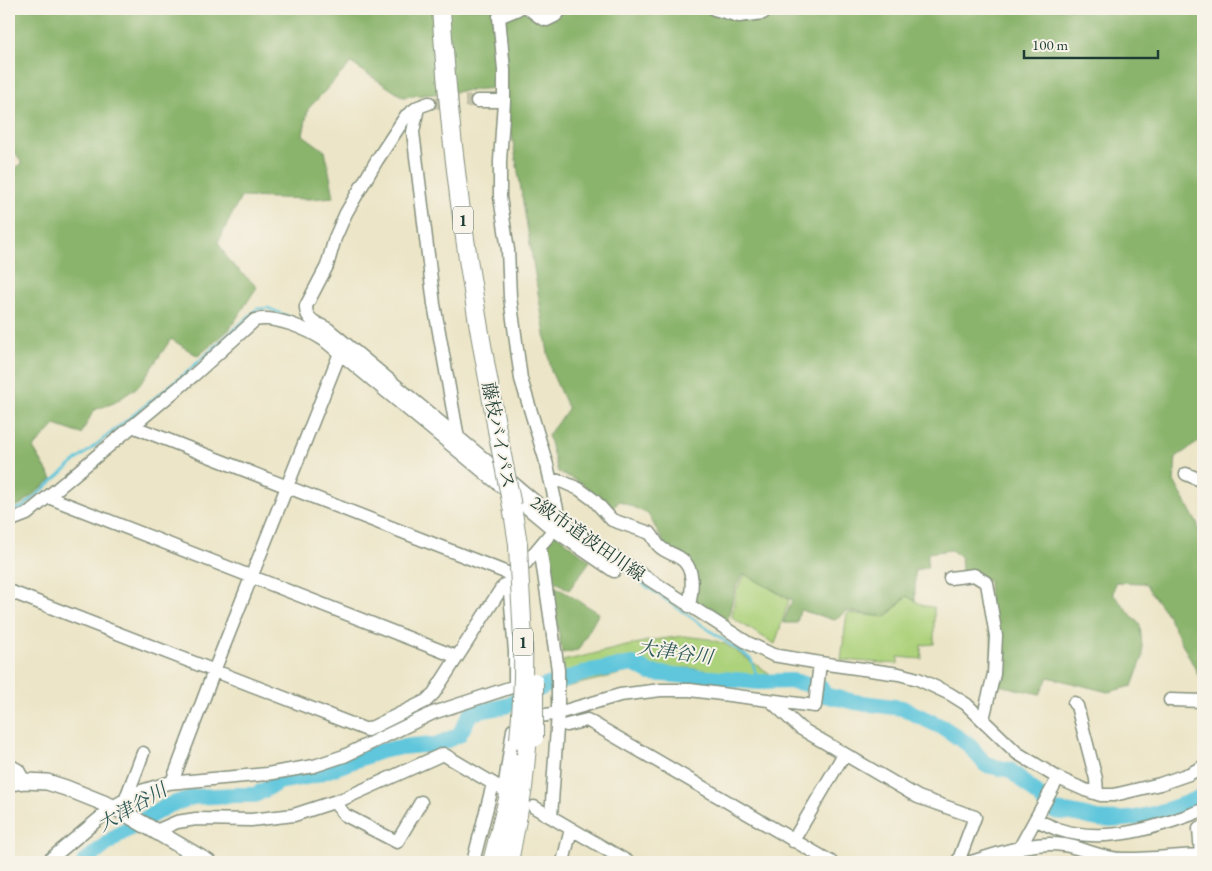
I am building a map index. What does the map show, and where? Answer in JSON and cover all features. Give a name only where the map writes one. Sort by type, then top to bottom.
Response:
[{"type":"highway","name":"藤枝バイパス","points":[[441,9],[460,206],[472,285],[518,544],[528,614],[534,674],[527,738]]},
{"type":"highway","name":"1","points":[[518,544],[523,644],[523,693],[527,738],[522,862]]},
{"type":"highway","name":"1","points":[[492,862],[512,783],[527,738]]},
{"type":"highway","name":"1","points":[[510,862],[523,788],[527,738]]},
{"type":"main road","points":[[16,782],[47,782],[118,805],[154,830],[208,862]]},
{"type":"street","points":[[9,591],[367,730],[426,701],[434,693],[501,589],[512,579],[557,526],[550,479],[521,379],[510,297],[508,250],[500,197],[504,70],[499,17],[518,9]]},
{"type":"street","points":[[529,9],[547,20],[555,16],[562,9]]},
{"type":"street","points":[[714,9],[739,16],[763,13]]},
{"type":"street","points":[[477,101],[504,101]]},
{"type":"street","points":[[458,438],[434,304],[414,142],[413,132],[424,105],[406,116],[377,160],[346,213],[335,238],[327,266],[306,306],[307,324],[315,334],[614,572]]},
{"type":"street","points":[[9,521],[27,514],[48,497],[194,375],[255,320],[263,318],[307,324]]},
{"type":"street","name":"2級市道波田川線","points":[[307,324],[328,329],[458,438],[557,526],[748,643],[774,655],[899,674],[918,679],[966,704],[1017,753],[1058,778],[1097,793],[1114,795],[1128,793],[1182,777],[1203,767]]},
{"type":"street","points":[[172,782],[340,353]]},
{"type":"street","points":[[132,426],[512,579]]},
{"type":"street","points":[[1186,474],[1203,481]]},
{"type":"street","points":[[550,479],[579,489],[594,500],[612,520],[650,532],[658,545],[681,558],[688,565],[691,578],[692,591],[689,606]]},
{"type":"street","points":[[48,497],[458,657]]},
{"type":"street","points":[[540,547],[558,670],[559,711],[551,817]]},
{"type":"street","points":[[950,578],[974,575],[987,583],[996,636],[994,674],[983,719]]},
{"type":"street","points":[[47,862],[118,805],[138,792],[172,782],[267,774],[314,766],[344,756],[433,713],[515,686],[512,579]]},
{"type":"street","points":[[154,830],[178,822],[196,819],[251,820],[275,818],[302,812],[334,802],[443,754],[504,790],[514,730],[540,716],[620,695],[661,690],[690,690],[815,706],[820,663]]},
{"type":"street","points":[[770,700],[800,728],[918,797],[975,818],[958,862]]},
{"type":"street","points":[[1170,700],[1203,701]]},
{"type":"street","points":[[1074,703],[1077,706],[1096,780],[1097,793]]},
{"type":"street","points":[[567,725],[587,720],[830,862]]},
{"type":"street","points":[[118,805],[143,753]]},
{"type":"street","points":[[794,841],[844,754]]},
{"type":"street","points":[[9,765],[18,770],[16,782]]},
{"type":"street","points":[[1012,862],[1058,778]]},
{"type":"street","points":[[473,862],[493,784]]},
{"type":"street","points":[[334,802],[345,815],[397,842],[421,802]]},
{"type":"street","points":[[534,807],[628,862]]},
{"type":"street","points":[[1037,818],[1058,829],[1072,832],[1112,834],[1159,826],[1203,810]]},
{"type":"street","points":[[971,862],[1020,848],[1049,844],[1063,845],[1093,858],[1202,858],[1199,828]]},
{"type":"street","points":[[562,862],[571,829]]},
{"type":"green space","points":[[9,9],[1203,9],[1203,439],[1176,457],[1174,481],[1198,525],[1203,558],[1203,684],[1167,614],[1144,583],[1115,582],[1113,594],[1140,625],[1143,657],[1132,686],[1108,692],[1048,677],[1040,694],[993,684],[989,581],[962,572],[961,557],[951,550],[928,553],[927,568],[915,570],[915,601],[907,596],[885,617],[846,611],[835,620],[800,610],[797,623],[783,623],[792,600],[744,574],[735,588],[727,624],[691,605],[692,568],[665,545],[648,514],[620,501],[609,511],[598,497],[586,487],[558,472],[548,435],[568,409],[551,371],[504,87],[403,97],[351,63],[308,109],[303,135],[325,151],[334,197],[310,199],[241,197],[218,242],[228,260],[257,287],[229,330],[198,356],[171,339],[139,386],[114,403],[94,410],[81,434],[55,425],[33,448],[52,479],[23,503],[9,510],[9,171],[22,164],[15,152],[9,154]]},
{"type":"green space","points":[[555,533],[590,561],[569,590],[550,578],[543,552]]},
{"type":"green space","points":[[746,574],[789,600],[775,644],[732,618],[736,590]]},
{"type":"green space","points":[[551,584],[599,613],[578,650],[562,653]]},
{"type":"green space","points":[[907,596],[924,606],[934,607],[934,644],[921,645],[922,659],[898,657],[898,664],[841,660],[847,613],[886,617]]},
{"type":"green space","points":[[683,636],[709,639],[725,644],[769,673],[767,678],[689,668],[641,669],[566,687],[563,661],[648,641]]},
{"type":"waterway","points":[[9,512],[23,507],[72,464],[187,372],[257,309],[268,308],[292,318]]},
{"type":"waterway","points":[[617,566],[751,659],[759,682]]},
{"type":"waterway","name":"大津谷川","points":[[84,862],[118,835],[167,806],[193,797],[255,795],[279,782],[312,776],[381,751],[422,745],[433,746],[459,735],[471,713],[505,706],[545,686],[591,671],[633,664],[651,673],[759,682],[792,681],[821,687],[824,695],[855,702],[902,708],[944,728],[969,745],[986,765],[1010,770],[1053,811],[1073,813],[1098,819],[1126,819],[1152,814],[1203,796]]},
{"type":"tunnel","points":[[429,103],[477,101]]}]
